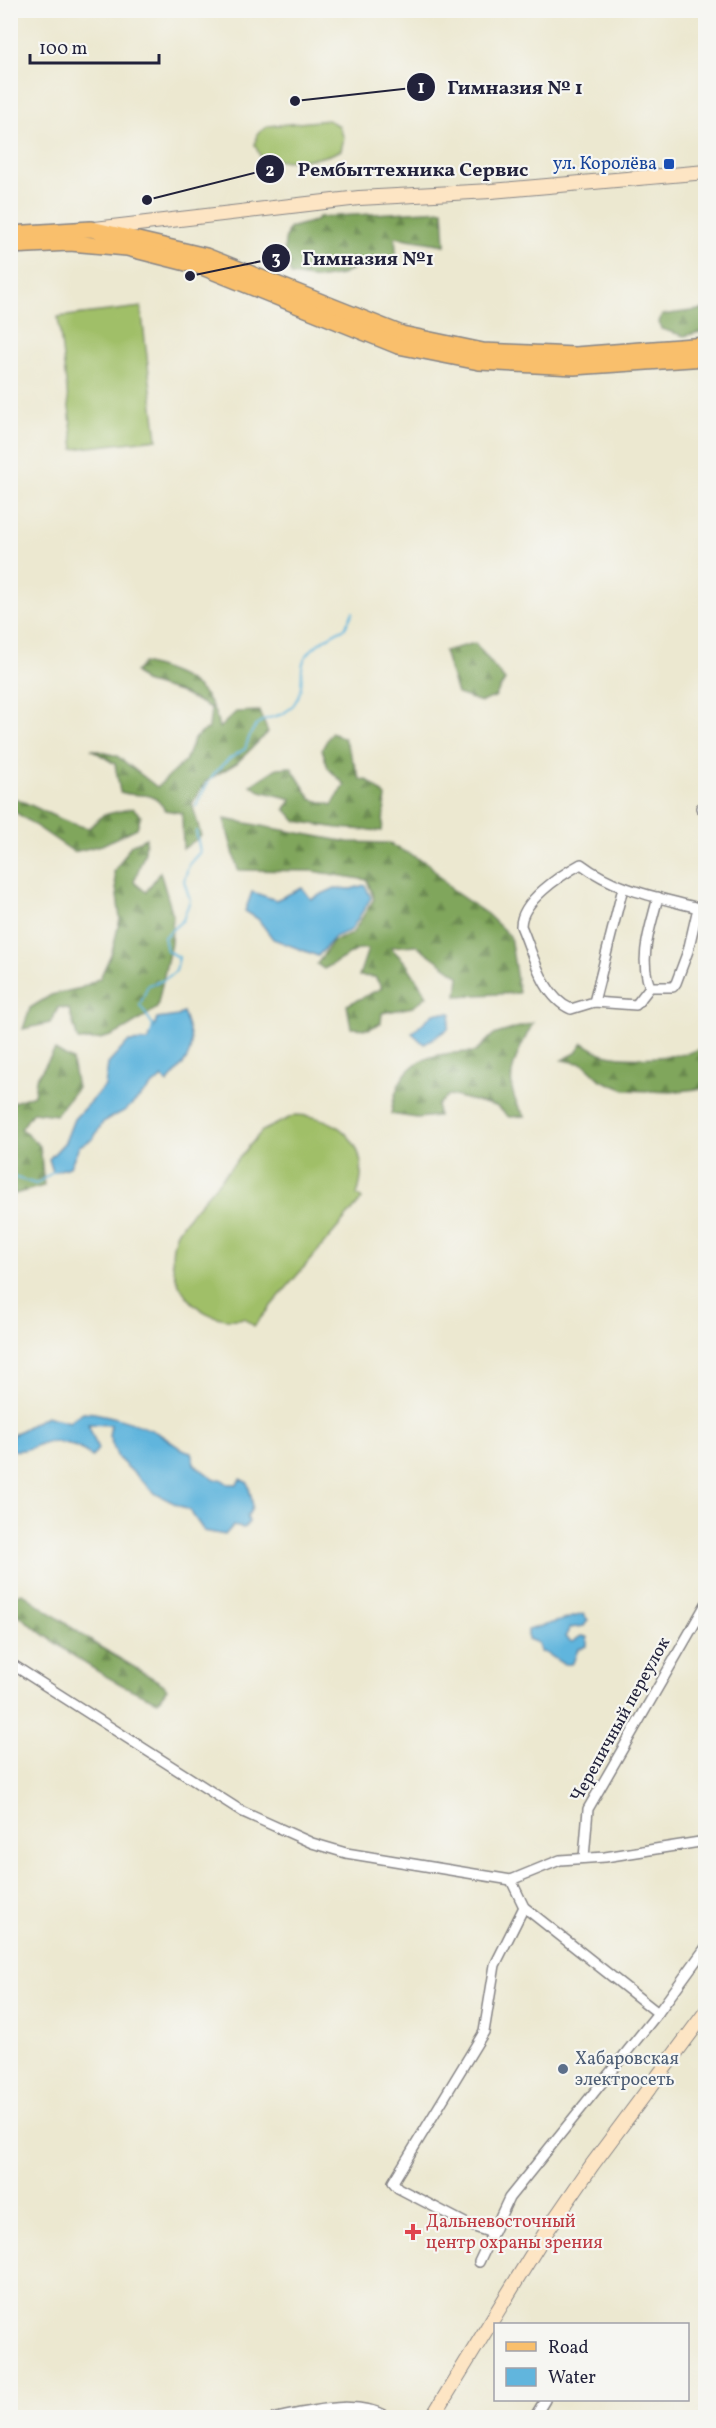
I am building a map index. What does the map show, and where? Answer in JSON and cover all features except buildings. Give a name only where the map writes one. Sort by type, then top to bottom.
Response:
[{"type":"main road","points":[[10,234],[91,230],[206,256],[402,334],[483,351],[575,355],[705,345]]},
{"type":"main road","points":[[10,246],[70,243],[127,248],[202,267],[398,346],[479,362],[574,367],[705,358]]},
{"type":"street","points":[[91,230],[359,198],[490,191],[705,172]]},
{"type":"street","points":[[581,864],[598,877],[623,888],[702,910],[676,983],[673,987],[655,987],[636,1005],[622,1006],[594,1002],[571,1009],[560,1005],[551,995],[520,926],[521,920],[542,892],[557,877],[581,864]]},
{"type":"street","points":[[594,1002],[623,888]]},
{"type":"street","points":[[655,987],[646,978],[646,945],[658,897]]},
{"type":"street","name":"Черепичный переулок","points":[[584,1858],[588,1809],[705,1604]]},
{"type":"street","points":[[10,1663],[243,1812],[312,1843],[346,1853],[511,1880],[560,1860],[705,1841]]},
{"type":"street","points":[[511,1880],[524,1907],[658,2013]]},
{"type":"street","points":[[492,2234],[469,2225],[398,2188],[393,2182],[484,2032],[495,1965],[517,1916],[524,1907]]},
{"type":"street","points":[[479,2262],[509,2198],[658,2013],[705,1947]]},
{"type":"street","points":[[432,2418],[546,2232],[592,2165],[705,2012]]},
{"type":"street","points":[[534,2418],[544,2401]]},
{"type":"street","points":[[275,2418],[351,2406],[374,2410],[390,2418]]},
{"type":"green space","points":[[328,120],[339,126],[344,138],[341,150],[333,153],[301,160],[268,159],[260,156],[255,145],[257,134],[268,126]]},
{"type":"green space","points":[[443,210],[445,245],[395,237],[397,261],[359,265],[342,275],[317,279],[291,275],[285,251],[285,240],[289,228],[315,221],[319,217]]},
{"type":"green space","points":[[141,307],[157,439],[74,449],[58,317]]},
{"type":"green space","points":[[705,309],[705,331],[684,336],[661,329],[659,322],[662,315]]},
{"type":"green space","points":[[475,643],[505,680],[495,697],[481,702],[457,694],[444,651]]},
{"type":"green space","points":[[143,663],[170,671],[193,684],[210,702],[219,728],[236,712],[259,711],[268,732],[237,763],[206,781],[192,803],[201,836],[183,849],[182,813],[165,810],[155,798],[150,796],[120,792],[115,764],[91,749],[117,756],[157,787],[185,761],[194,739],[209,727],[211,708],[179,692],[144,682],[135,672]]},
{"type":"green space","points":[[331,733],[344,738],[360,779],[369,781],[386,796],[382,831],[337,828],[296,821],[285,809],[292,799],[260,791],[251,785],[277,768],[291,767],[311,799],[332,805],[345,785],[328,768],[322,749]]},
{"type":"green space","points":[[11,797],[69,822],[89,828],[103,815],[133,808],[141,816],[137,828],[102,845],[74,852],[11,809]]},
{"type":"green space","points":[[224,819],[348,842],[388,843],[429,864],[452,890],[487,914],[510,936],[519,993],[457,996],[459,976],[416,945],[390,947],[406,963],[427,996],[413,1007],[382,1013],[381,1023],[369,1029],[351,1028],[347,1005],[382,988],[375,977],[359,976],[368,949],[359,949],[324,969],[317,964],[333,941],[352,934],[374,899],[367,880],[312,871],[238,870]]},
{"type":"green space","points":[[146,838],[145,852],[134,882],[146,892],[160,872],[173,915],[171,943],[157,1008],[120,1032],[101,1039],[78,1040],[69,1009],[59,1007],[50,1023],[23,1029],[30,1008],[51,995],[81,988],[100,978],[112,952],[120,919],[114,872],[131,845]]},
{"type":"green space","points":[[533,1023],[516,1058],[511,1081],[517,1104],[525,1116],[509,1117],[496,1106],[449,1095],[437,1105],[438,1116],[417,1118],[391,1114],[400,1082],[417,1063],[442,1055],[475,1052],[493,1035]]},
{"type":"green space","points":[[583,1043],[604,1054],[627,1057],[672,1056],[697,1050],[705,1045],[705,1088],[671,1092],[625,1090],[601,1080],[584,1064],[562,1060],[576,1053]]},
{"type":"green space","points":[[55,1050],[72,1060],[77,1088],[56,1115],[33,1112],[21,1129],[40,1146],[44,1186],[11,1195],[11,1103],[34,1095],[36,1079]]},
{"type":"green space","points":[[295,1115],[327,1121],[350,1138],[357,1149],[361,1163],[361,1178],[357,1195],[362,1199],[254,1326],[244,1318],[228,1319],[213,1316],[199,1308],[179,1284],[172,1254],[176,1234],[262,1131]]},
{"type":"green space","points":[[22,1593],[100,1647],[163,1684],[167,1689],[158,1701],[138,1693],[82,1662],[13,1611],[11,1597]]},
{"type":"water","points":[[365,885],[371,898],[351,930],[335,937],[318,956],[273,939],[258,919],[245,911],[252,892],[276,900],[302,888],[311,899],[335,888],[351,889]]},
{"type":"water","points":[[183,1012],[191,1044],[187,1058],[182,1065],[167,1083],[162,1077],[126,1110],[103,1122],[93,1139],[79,1146],[70,1167],[53,1172],[49,1159],[65,1142],[74,1119],[105,1086],[108,1064],[128,1042],[148,1041],[157,1019],[178,1016]]},
{"type":"water","points":[[434,1013],[451,1013],[448,1029],[424,1044],[412,1033]]},
{"type":"water","points":[[83,1412],[111,1417],[152,1430],[191,1452],[194,1464],[215,1480],[221,1479],[228,1484],[237,1484],[240,1479],[248,1483],[252,1500],[252,1508],[247,1516],[249,1522],[244,1528],[233,1526],[225,1535],[204,1531],[190,1511],[156,1494],[118,1458],[109,1436],[111,1425],[88,1424],[98,1449],[92,1457],[83,1450],[53,1441],[22,1450],[11,1450],[11,1436],[46,1416],[69,1422]]},
{"type":"water","points":[[583,1614],[588,1620],[584,1626],[570,1628],[565,1637],[572,1642],[581,1636],[587,1637],[587,1646],[578,1649],[573,1663],[564,1664],[541,1652],[538,1643],[528,1639],[528,1630]]},
{"type":"waterway","points":[[196,806],[205,788],[221,766],[245,749],[256,726],[266,719],[286,712],[294,704],[300,691],[302,668],[307,655],[325,639],[345,628],[353,612]]},
{"type":"waterway","points":[[151,1034],[153,1025],[140,1005],[148,985],[164,980],[176,971],[179,957],[167,951],[164,937],[183,920],[190,900],[184,881],[189,864],[200,852],[196,831]]},
{"type":"waterway","points":[[10,1176],[36,1184],[56,1170]]},
{"type":"place","name":"Гимназия № 1","points":[[295,101]]},
{"type":"place","name":"ул. Королёва","points":[[669,164]]},
{"type":"place","name":"Рембыттехника Сервис","points":[[147,200]]},
{"type":"place","name":"Гимназия №1","points":[[190,276]]},
{"type":"place","name":"Хабаровская электросеть","points":[[563,2069]]},
{"type":"place","name":"Дальневосточный центр охраны зрения","points":[[413,2232]]}]
